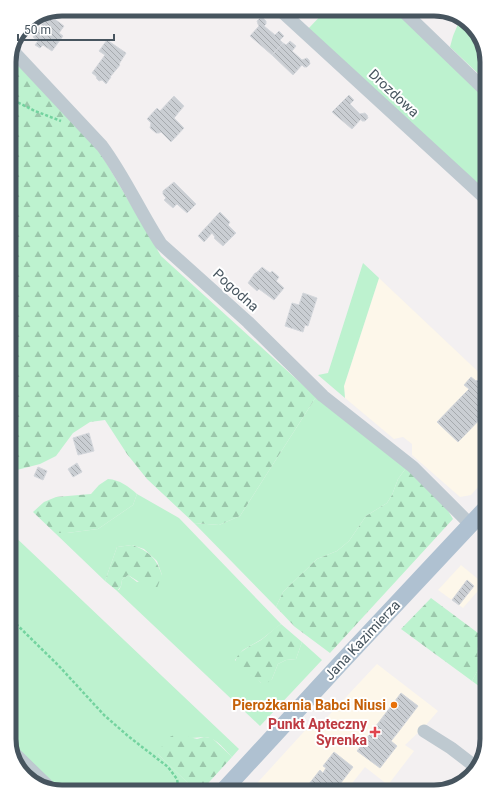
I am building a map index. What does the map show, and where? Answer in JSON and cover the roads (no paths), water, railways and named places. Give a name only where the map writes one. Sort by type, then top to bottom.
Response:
[{"type":"main road","name":"Jana Kazimierza","points":[[228,785],[480,514]]},
{"type":"street","name":"Drozdowa","points":[[287,16],[480,194]]},
{"type":"street","points":[[408,16],[480,85]]},
{"type":"street","name":"Pogodna","points":[[17,55],[102,146],[113,160],[161,244],[248,322],[323,396],[413,467],[470,524]]},
{"type":"street","points":[[424,731],[451,748],[472,764]]},
{"type":"street","points":[[22,761],[41,780]]},
{"type":"place","name":"Pierożkarnia Babci Niusi","points":[[394,705]]},
{"type":"place","name":"Punkt Apteczny Syrenka","points":[[375,732]]}]
